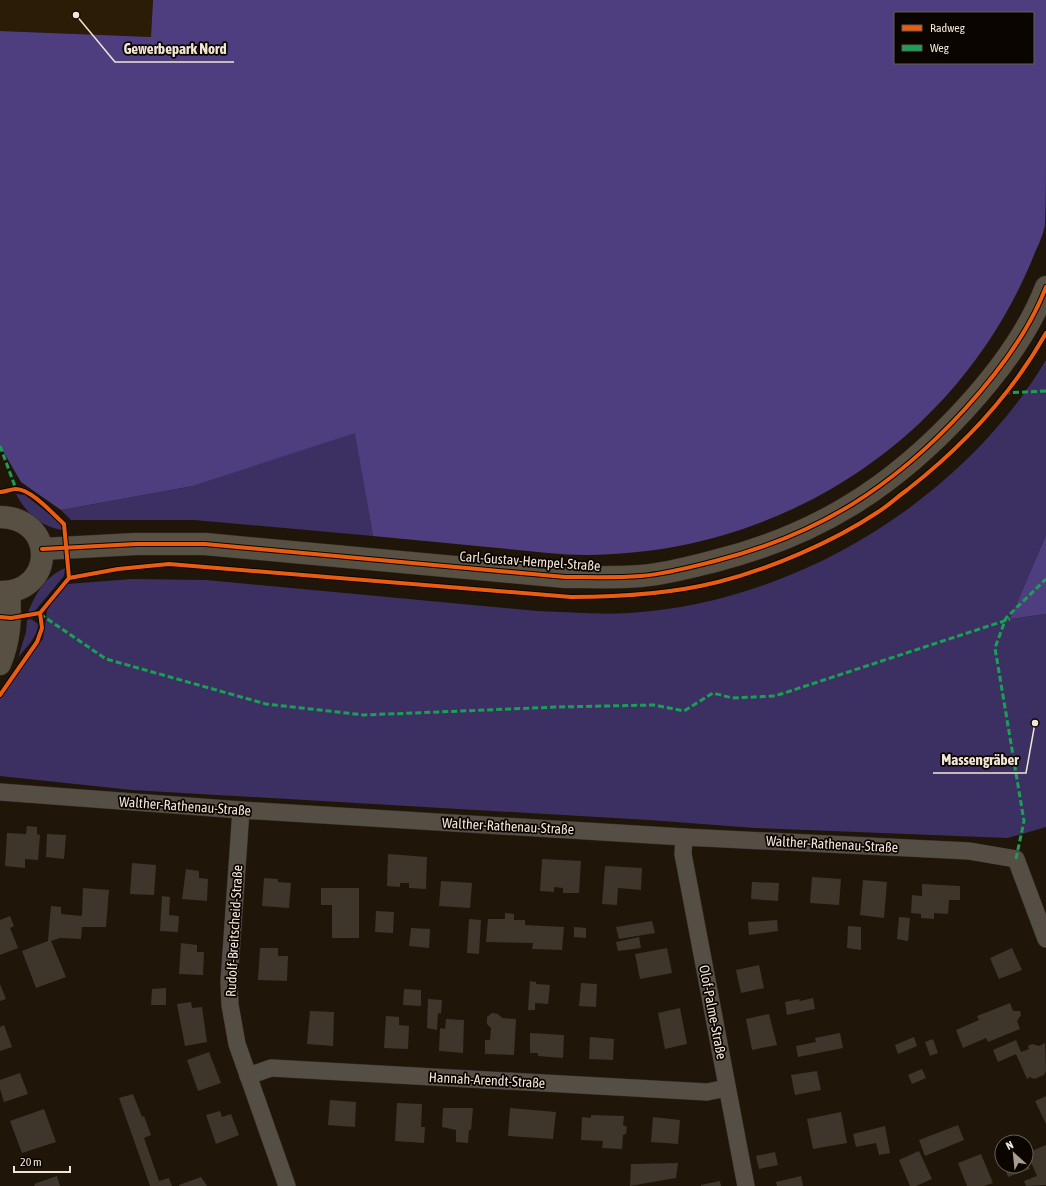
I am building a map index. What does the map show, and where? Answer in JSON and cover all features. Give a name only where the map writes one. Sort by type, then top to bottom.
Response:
[{"type":"street","name":"Carl-Gustav-Hempel-Straße","points":[[42,549],[136,544],[205,544],[565,577],[642,576],[688,568],[737,556],[791,537],[830,517],[867,496],[914,460],[950,426],[983,389],[1029,320],[1046,287]]},
{"type":"street","points":[[0,517],[12,518],[28,525],[39,538],[42,549],[42,561],[38,573],[31,582],[21,589],[5,592],[11,618],[6,649],[0,664]]},
{"type":"street","name":"Walther-Rathenau-Straße","points":[[0,792],[241,810],[684,837],[969,851],[1016,859],[1046,939]]},
{"type":"street","name":"Rudolf-Breitscheid-Straße","points":[[241,810],[229,982],[230,1006],[237,1044],[287,1186]]},
{"type":"street","name":"Olof-Palme-Straße","points":[[684,837],[683,854],[746,1186]]},
{"type":"street","name":"Hannah-Arendt-Straße","points":[[248,1076],[271,1068],[707,1092],[727,1088]]},
{"type":"shaded area","points":[[0,0],[153,0],[151,37],[0,31]]},
{"type":"shaded area","points":[[153,0],[1046,0],[1045,225],[1024,279],[995,332],[959,381],[910,432],[870,464],[828,491],[783,513],[736,531],[688,544],[638,552],[587,555],[542,553],[373,536],[355,433],[193,486],[61,510],[21,482],[0,446],[0,31],[151,37]]},
{"type":"shaded area","points":[[1046,360],[1046,535],[1010,619],[1046,614],[1046,827],[1008,838],[755,828],[649,820],[132,790],[0,776],[0,695],[43,639],[47,611],[51,603],[67,584],[132,579],[206,580],[537,611],[607,614],[630,613],[692,605],[752,589],[812,566],[868,536],[921,499],[969,458],[1011,411]]},
{"type":"shaded area","points":[[356,432],[373,536],[194,520],[71,520],[61,510],[193,486]]},
{"type":"shaded area","points":[[16,494],[25,495],[57,520],[61,525],[62,530],[40,522],[34,518],[24,507]]},
{"type":"shaded area","points":[[1046,535],[1046,614],[1010,619]]},
{"type":"shaded area","points":[[65,568],[64,576],[34,612],[28,612],[34,598],[42,586],[52,576]]},
{"type":"shaded area","points":[[31,619],[38,624],[36,633],[34,638],[18,658],[26,632],[27,620]]},
{"type":"building","points":[[27,826],[37,827],[37,834],[40,835],[38,860],[25,859],[25,868],[5,866],[7,833],[26,834]]},
{"type":"building","points":[[47,834],[66,835],[64,859],[46,857]]},
{"type":"building","points":[[388,854],[427,857],[426,889],[409,888],[409,883],[400,883],[400,887],[387,886]]},
{"type":"building","points":[[542,859],[581,861],[579,893],[563,893],[563,888],[554,887],[554,892],[540,891]]},
{"type":"building","points":[[132,863],[156,865],[154,895],[130,894]]},
{"type":"building","points":[[605,866],[642,868],[641,890],[618,888],[617,905],[602,904]]},
{"type":"building","points":[[186,869],[199,871],[199,878],[208,879],[207,901],[182,899]]},
{"type":"building","points":[[812,877],[841,879],[839,905],[810,903]]},
{"type":"building","points":[[264,878],[278,879],[278,882],[291,883],[289,908],[262,906]]},
{"type":"building","points":[[863,880],[887,882],[884,918],[860,915]]},
{"type":"building","points":[[441,881],[472,883],[470,908],[439,906]]},
{"type":"building","points":[[752,882],[779,883],[778,901],[751,899]]},
{"type":"building","points":[[922,884],[960,886],[960,900],[949,900],[948,914],[934,913],[934,919],[921,918],[921,914],[911,913],[912,895],[922,896]]},
{"type":"building","points":[[83,888],[109,890],[106,927],[82,927],[81,939],[60,938],[51,941],[66,977],[36,988],[22,951],[48,941],[51,906],[61,907],[61,914],[82,916]]},
{"type":"building","points":[[321,888],[359,888],[359,938],[332,938],[332,905],[321,905]]},
{"type":"building","points":[[162,896],[170,897],[169,915],[179,916],[178,932],[160,931]]},
{"type":"building","points":[[376,911],[394,912],[393,933],[375,932]]},
{"type":"building","points":[[505,913],[514,914],[514,920],[525,920],[525,925],[564,927],[562,950],[532,949],[533,943],[486,942],[488,919],[505,919]]},
{"type":"building","points":[[10,916],[14,926],[10,928],[18,948],[0,955],[0,920]]},
{"type":"building","points":[[899,917],[910,918],[908,941],[897,939]]},
{"type":"building","points":[[469,919],[481,920],[479,954],[467,953]]},
{"type":"building","points":[[777,920],[778,931],[749,935],[748,922]]},
{"type":"building","points":[[652,921],[655,933],[619,939],[616,927]]},
{"type":"building","points":[[848,926],[861,927],[861,950],[847,948]]},
{"type":"building","points":[[574,927],[586,928],[586,938],[574,937]]},
{"type":"building","points":[[411,928],[430,929],[429,948],[409,946]]},
{"type":"building","points":[[639,937],[641,948],[618,951],[616,942]]},
{"type":"building","points":[[181,943],[197,945],[197,952],[204,952],[203,975],[179,974]]},
{"type":"building","points":[[260,948],[278,948],[278,956],[288,956],[287,981],[258,980]]},
{"type":"building","points":[[667,948],[672,973],[640,979],[635,954]]},
{"type":"building","points":[[1012,948],[1022,970],[999,979],[990,958]]},
{"type":"building","points":[[759,965],[764,988],[741,993],[736,970]]},
{"type":"building","points":[[530,981],[536,982],[536,984],[550,985],[548,1004],[535,1003],[535,1010],[528,1010]]},
{"type":"building","points":[[581,983],[597,984],[596,1007],[579,1006]]},
{"type":"building","points":[[0,984],[6,999],[0,1001]]},
{"type":"building","points":[[166,988],[166,1005],[151,1005],[152,989]]},
{"type":"building","points":[[404,989],[421,990],[421,1006],[403,1005]]},
{"type":"building","points":[[813,998],[815,1009],[787,1015],[785,1002]]},
{"type":"building","points":[[428,999],[442,1000],[441,1014],[438,1013],[437,1030],[427,1028]]},
{"type":"building","points":[[191,1002],[192,1008],[202,1007],[207,1042],[185,1046],[177,1004]]},
{"type":"building","points":[[1010,1003],[1013,1011],[1020,1011],[1021,1015],[1017,1021],[1020,1029],[988,1042],[986,1038],[963,1048],[956,1030],[979,1020],[977,1016]]},
{"type":"building","points":[[680,1008],[687,1044],[665,1049],[658,1013]]},
{"type":"building","points":[[310,1011],[334,1012],[333,1046],[307,1044]]},
{"type":"building","points":[[492,1013],[498,1014],[502,1018],[516,1019],[514,1055],[485,1054],[485,1040],[490,1040],[491,1028],[487,1024],[487,1017]]},
{"type":"building","points":[[769,1014],[777,1045],[752,1050],[746,1019]]},
{"type":"building","points":[[386,1016],[399,1017],[399,1025],[409,1026],[408,1049],[384,1048]]},
{"type":"building","points":[[446,1019],[464,1020],[463,1053],[439,1051],[440,1028],[445,1029]]},
{"type":"building","points":[[4,1025],[12,1047],[0,1051],[0,1027]]},
{"type":"building","points":[[530,1033],[564,1035],[563,1058],[538,1056],[538,1053],[530,1053]]},
{"type":"building","points":[[840,1033],[843,1048],[798,1057],[796,1046],[816,1042],[815,1038]]},
{"type":"building","points":[[590,1037],[614,1039],[613,1060],[589,1059]]},
{"type":"building","points":[[914,1037],[917,1046],[898,1054],[895,1045]]},
{"type":"building","points":[[933,1039],[938,1053],[930,1056],[925,1042]]},
{"type":"building","points":[[1016,1040],[1021,1052],[1029,1049],[1028,1046],[1032,1044],[1039,1046],[1045,1043],[1046,1071],[1044,1075],[1034,1079],[1030,1077],[1027,1079],[1016,1054],[998,1062],[993,1050]]},
{"type":"building","points":[[209,1052],[221,1083],[198,1091],[187,1060]]},
{"type":"building","points":[[922,1069],[926,1078],[912,1084],[908,1075]]},
{"type":"building","points":[[817,1071],[821,1090],[795,1095],[791,1075]]},
{"type":"building","points":[[20,1073],[28,1094],[4,1102],[0,1089],[0,1080]]},
{"type":"building","points":[[133,1094],[142,1117],[144,1116],[151,1135],[144,1138],[159,1181],[169,1178],[172,1186],[150,1186],[119,1098]]},
{"type":"building","points":[[1046,1096],[1046,1124],[1035,1101]]},
{"type":"building","points":[[330,1100],[356,1102],[355,1127],[328,1125]]},
{"type":"building","points":[[397,1103],[422,1104],[421,1127],[425,1127],[424,1143],[395,1141]]},
{"type":"building","points":[[443,1108],[473,1108],[468,1143],[456,1142],[456,1130],[442,1127]]},
{"type":"building","points":[[510,1108],[556,1112],[553,1139],[508,1136]]},
{"type":"building","points":[[44,1109],[56,1142],[22,1153],[10,1121]]},
{"type":"building","points":[[220,1111],[222,1117],[231,1114],[239,1135],[216,1144],[206,1115]]},
{"type":"building","points":[[841,1112],[847,1143],[813,1149],[807,1119]]},
{"type":"building","points":[[591,1115],[624,1116],[623,1125],[627,1127],[626,1134],[623,1135],[622,1149],[602,1148],[603,1141],[581,1140],[582,1117],[591,1118]]},
{"type":"building","points":[[653,1117],[680,1120],[678,1144],[651,1142]]},
{"type":"building","points":[[958,1125],[964,1140],[925,1156],[919,1140]]},
{"type":"building","points":[[885,1126],[890,1153],[879,1155],[876,1143],[856,1147],[853,1134]]},
{"type":"building","points":[[1046,1145],[1046,1185],[1026,1186],[1024,1181],[1037,1176],[1034,1169],[1034,1150]]},
{"type":"building","points":[[919,1151],[932,1179],[916,1186],[910,1186],[899,1160]]},
{"type":"building","points":[[775,1152],[778,1165],[759,1169],[756,1156]]},
{"type":"building","points":[[981,1154],[993,1183],[984,1186],[967,1186],[958,1163]]},
{"type":"building","points":[[678,1163],[676,1178],[630,1186],[631,1164]]},
{"type":"building","points":[[1007,1174],[1016,1174],[1008,1177]]},
{"type":"building","points":[[57,1176],[60,1186],[35,1186],[34,1184]]},
{"type":"building","points":[[801,1176],[803,1186],[777,1186],[776,1182]]},
{"type":"building","points":[[201,1177],[207,1186],[179,1186],[179,1185]]},
{"type":"building","points":[[720,1181],[721,1186],[701,1186],[701,1185]]},
{"type":"marked path","points":[[1004,393],[1046,391]]},
{"type":"marked path","points":[[0,446],[16,489]]},
{"type":"marked path","points":[[1016,859],[1024,821],[995,648],[1006,618],[1046,579]]},
{"type":"marked path","points":[[40,614],[106,659],[266,704],[364,715],[558,707],[654,705],[684,711],[713,693],[732,698],[775,696],[1010,619]]},
{"type":"cycle path","points":[[42,549],[136,544],[205,544],[565,577],[622,577],[660,574],[715,561],[752,550],[787,537],[820,522],[852,505],[881,485],[910,462],[937,438],[964,410],[1000,367],[1031,320],[1046,287]]},
{"type":"cycle path","points":[[0,617],[11,618],[40,613],[69,578],[118,569],[169,564],[571,597],[645,594],[718,582],[759,570],[801,553],[841,534],[885,507],[947,456],[966,438],[1002,398],[1033,355],[1046,333]]},
{"type":"cycle path","points":[[0,492],[16,489],[22,490],[35,497],[64,524],[69,578]]},
{"type":"cycle path","points":[[0,695],[37,642],[42,628],[40,613]]},
{"type":"place","name":"Gewerbepark Nord","points":[[76,15]]},
{"type":"place","name":"Massengräber","points":[[1035,723]]}]
